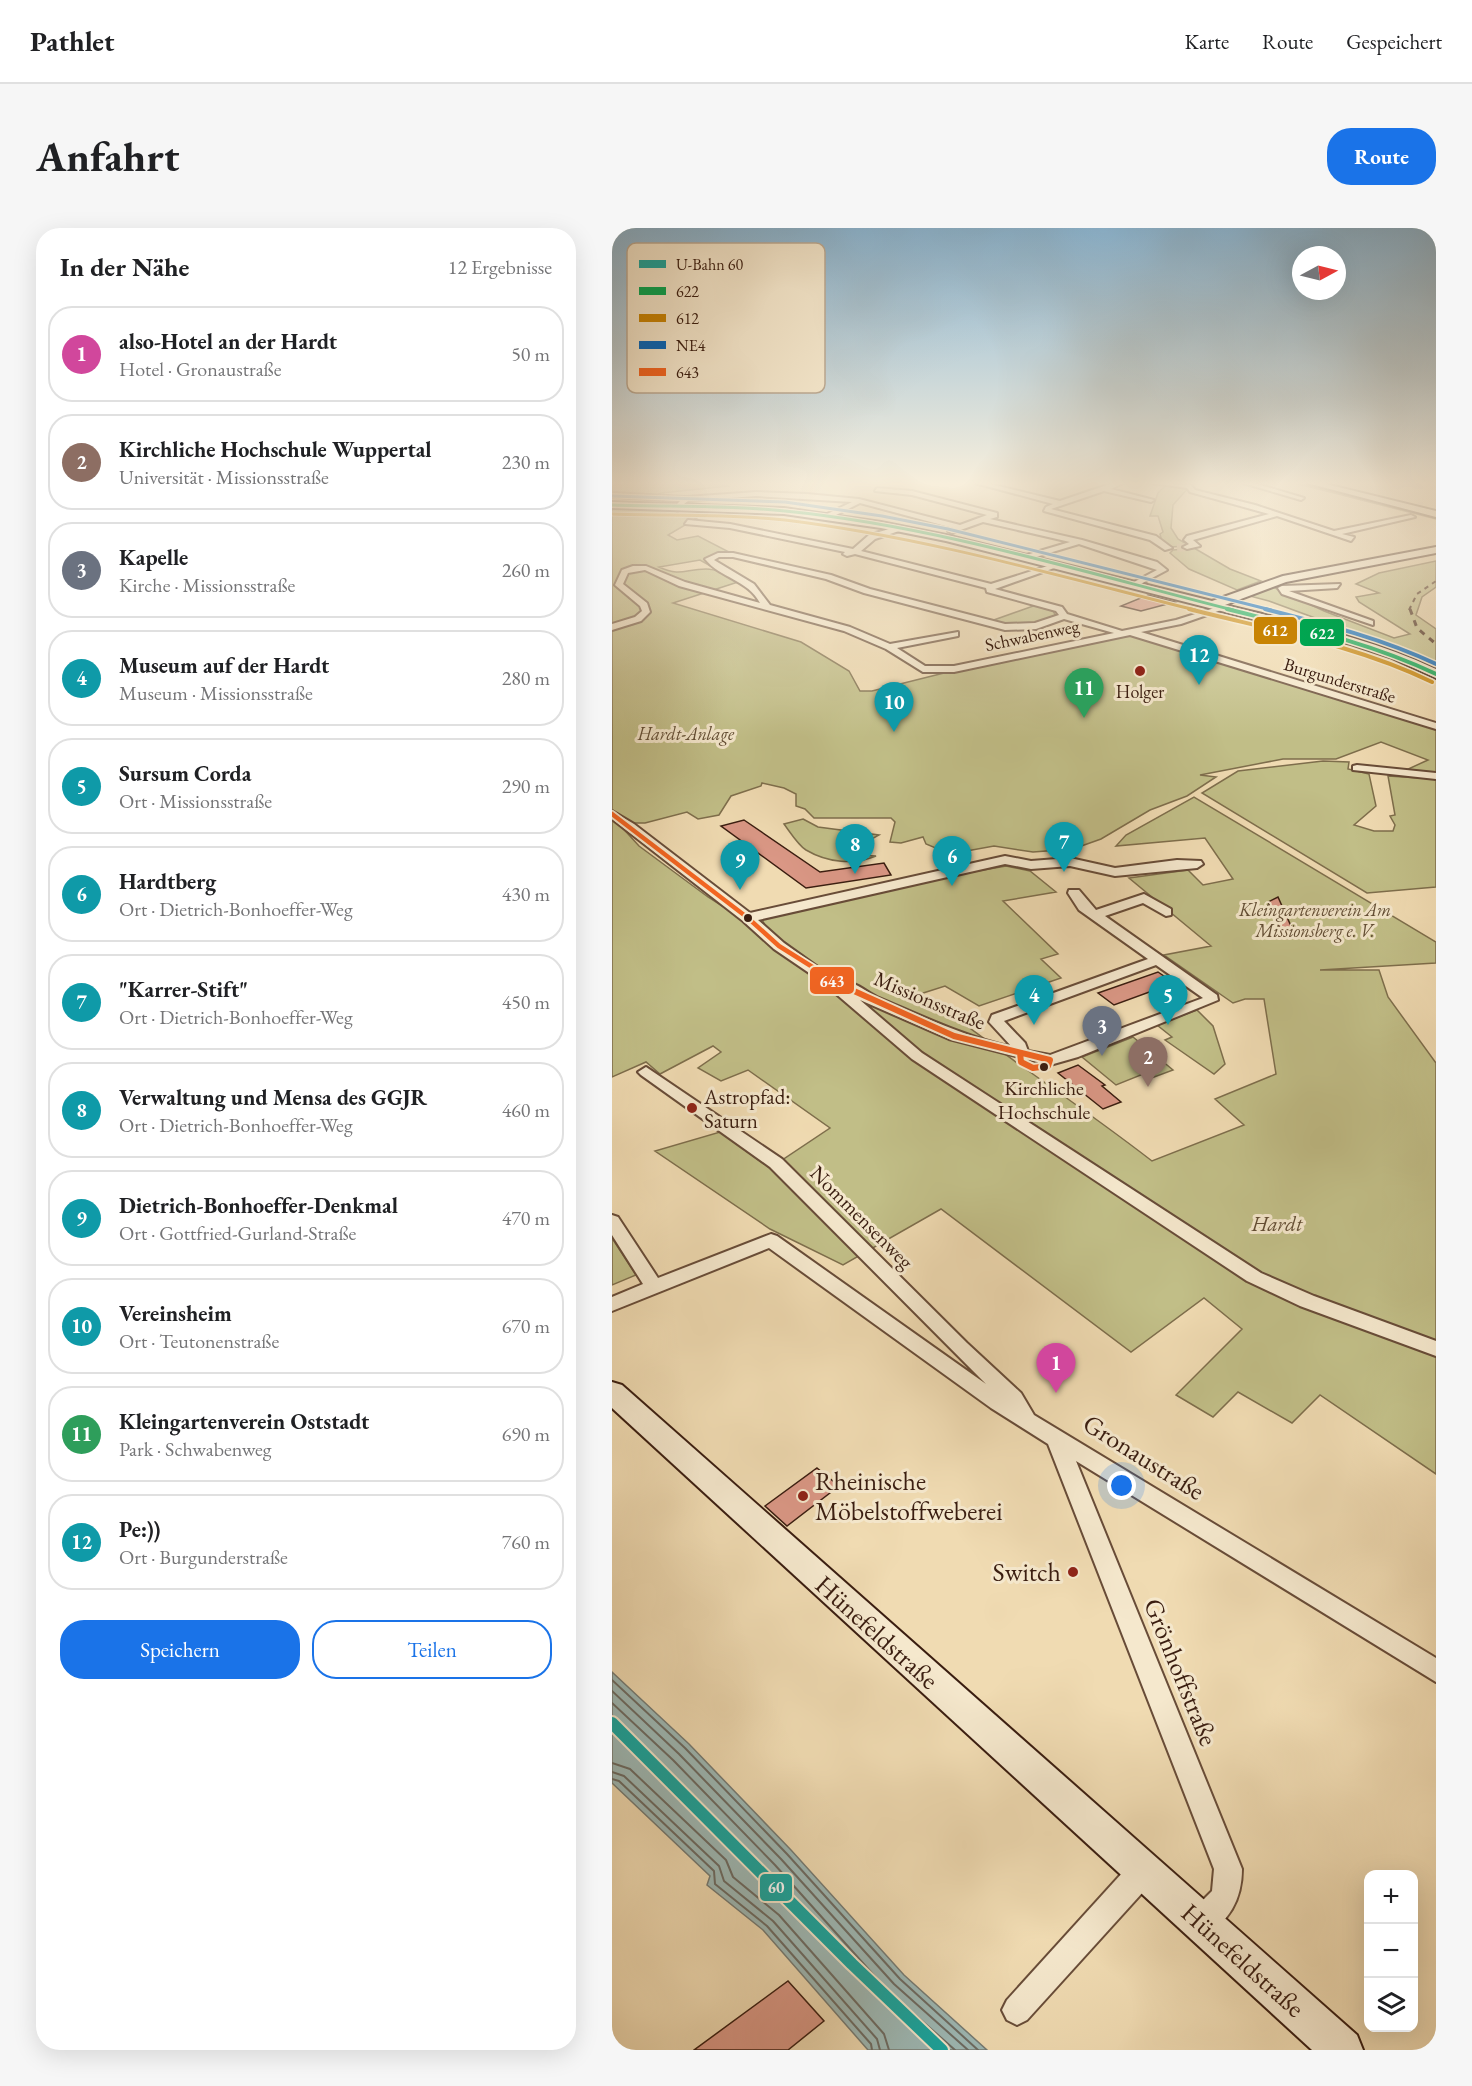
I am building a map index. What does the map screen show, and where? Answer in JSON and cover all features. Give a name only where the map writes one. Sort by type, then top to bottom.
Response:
[{"type":"street","name":"Schwabenweg","points":[[612,627],[638,619],[646,612],[644,605],[619,585],[623,574],[633,568]]},
{"type":"street","name":"Schwabenweg","points":[[646,568],[682,584],[847,629],[889,646],[923,669],[954,669],[1178,622],[1217,606]]},
{"type":"street","points":[[720,568],[761,594],[766,606]]},
{"type":"street","points":[[789,568],[989,623],[1016,627],[1042,624],[1064,616]]},
{"type":"street","name":"Burgunderstraße","points":[[917,568],[991,587],[990,590],[1059,609],[1064,616],[1127,632],[1436,726]]},
{"type":"street","points":[[991,587],[1045,568]]},
{"type":"street","points":[[1066,568],[1381,649],[1436,674]]},
{"type":"street","points":[[1135,585],[1164,572],[1159,568]]},
{"type":"street","points":[[1217,606],[1271,583],[1346,568]]},
{"type":"street","points":[[1271,583],[1301,599],[1370,623]]},
{"type":"street","points":[[1285,589],[1337,586]]},
{"type":"street","points":[[1237,597],[1251,615]]},
{"type":"street","points":[[889,646],[955,634]]},
{"type":"street","points":[[1357,768],[1436,776]]},
{"type":"street","points":[[613,815],[748,918],[779,946],[826,978],[917,1056],[1254,1277],[1318,1305],[1436,1349]]},
{"type":"street","points":[[748,918],[1005,860],[1031,865],[1070,862],[1114,872],[1177,864],[1197,864]]},
{"type":"street","name":"Missionsstraße","points":[[826,978],[954,1036],[1050,1060],[1073,1054],[1212,998],[1094,915],[1076,899],[1074,893]]},
{"type":"street","points":[[1094,915],[1144,898],[1166,912]]},
{"type":"street","name":"Missionsstraße","points":[[1020,1053],[1020,1046],[996,1022],[997,1018],[1157,960]]},
{"type":"street","name":"Nommensenweg","points":[[646,1072],[776,1163],[967,1355],[1014,1398],[1025,1417]]},
{"type":"street","points":[[612,1221],[654,1286],[612,1304]]},
{"type":"street","name":"Gronaustraße","points":[[654,1286],[771,1240],[998,1403],[1025,1417],[1436,1671]]},
{"type":"street","name":"Hünefeldstraße","points":[[612,1392],[1342,2050]]},
{"type":"street","name":"Grönhoffstraße","points":[[1056,1437],[1228,1869],[1229,1884],[1224,1901],[1201,1923]]},
{"type":"street","points":[[1017,2010],[1143,1871]]},
{"type":"green space","points":[[612,568],[661,568],[673,572],[710,569],[723,573],[738,582],[673,603],[801,642],[849,671],[860,691],[872,691],[956,670],[1130,634],[1436,729],[1436,773],[1406,770],[1428,760],[1381,742],[1336,759],[1283,759],[1200,775],[1216,777],[1187,796],[1150,810],[1101,839],[1073,849],[1033,852],[994,846],[950,854],[926,844],[923,837],[901,843],[890,842],[895,822],[891,818],[814,818],[805,809],[796,806],[796,794],[784,788],[762,783],[761,786],[731,796],[719,815],[698,819],[687,812],[645,823],[618,823],[639,846],[708,897],[747,922],[765,925],[761,918],[972,872],[1006,866],[1030,871],[1056,892],[1003,901],[1058,954],[1041,959],[1061,978],[979,1006],[945,986],[917,995],[961,1022],[1152,1161],[1244,1125],[1215,1099],[1276,1074],[1264,999],[1245,999],[1233,1003],[1164,955],[1211,946],[1129,878],[1188,870],[1203,885],[1233,879],[1205,838],[1116,846],[1126,835],[1194,797],[1436,942],[1436,963],[1320,970],[1379,970],[1388,997],[1436,1063],[1436,1474],[1320,1395],[1292,1423],[1238,1392],[1213,1417],[1176,1395],[1242,1329],[1204,1298],[1131,1352],[941,1209],[843,1265],[770,1229],[655,1151],[720,1132],[764,1164],[782,1160],[830,1128],[748,1070],[721,1081],[698,1068],[721,1052],[713,1046],[660,1074],[646,1062],[612,1077]]},
{"type":"green space","points":[[1228,568],[1261,581],[1237,590],[1189,569]]},
{"type":"green space","points":[[1403,568],[1436,568],[1436,587],[1422,597],[1416,615],[1436,629],[1436,668],[1359,639],[1364,636],[1269,601],[1246,595],[1273,587],[1324,611],[1394,638],[1410,634],[1359,602],[1356,597],[1379,593],[1356,584],[1379,573]]},
{"type":"green space","points":[[1036,605],[1053,610],[1055,615],[1041,622],[1024,625],[991,621]]},
{"type":"green space","points":[[1323,761],[1349,762],[1348,769],[1369,774],[1376,806],[1354,825],[1374,831],[1393,831],[1395,825],[1390,816],[1395,815],[1388,776],[1436,779],[1436,887],[1367,893],[1202,793],[1238,771]]},
{"type":"green space","points":[[803,819],[818,827],[879,835],[857,847],[858,855],[876,856],[859,861],[841,861],[823,858],[806,850],[784,824]]},
{"type":"green space","points":[[1197,1010],[1213,1026],[1225,1064],[1214,1074],[1165,1040],[1172,1037],[1157,1025]]},
{"type":"green space","points":[[1133,1037],[1173,1070],[1149,1079],[1143,1074],[1116,1085],[1082,1057]]},
{"type":"green space","points":[[612,1238],[636,1275],[612,1285]]},
{"type":"water","points":[[612,1672],[689,1744],[791,1850],[904,1975],[987,2050],[868,2050],[763,1930],[707,1885],[710,1876],[612,1783]]},
{"type":"building","points":[[1148,595],[1175,602],[1141,611],[1121,606]]},
{"type":"building","points":[[744,820],[820,872],[884,863],[891,875],[806,888],[721,826]]},
{"type":"building","points":[[1278,897],[1295,935],[1283,935],[1268,902]]},
{"type":"building","points":[[1158,972],[1174,983],[1114,1005],[1098,993]]},
{"type":"building","points":[[1078,1065],[1105,1085],[1102,1086],[1121,1102],[1103,1109],[1058,1073]]},
{"type":"building","name":"Rheinische Möbelstoffweberei","points":[[817,1468],[839,1486],[787,1526],[765,1506]]},
{"type":"building","points":[[788,1981],[824,2021],[788,2050],[694,2050]]},
{"type":"railway","points":[[1409,610],[1417,594],[1436,581]]},
{"type":"railway","points":[[1410,609],[1417,628],[1436,644]]},
{"type":"metro line","name":"60","points":[[612,1723],[852,1964],[942,2050]]},
{"type":"transit line","name":"612","points":[[1027,568],[1352,650],[1391,662],[1432,682]]},
{"type":"transit line","name":"622","points":[[1065,568],[1355,641],[1394,654],[1436,674]]},
{"type":"transit line","name":"NE4","points":[[1103,568],[1357,632],[1398,646],[1436,664]]},
{"type":"transit line","name":"643","points":[[612,814],[748,918],[779,946],[826,978],[954,1036],[1050,1060],[1048,1066],[1033,1068],[1021,1062],[1020,1053]]},
{"type":"place","name":"Holger","points":[[1140,671]]},
{"type":"place","name":"Pe:))","points":[[1199,685]]},
{"type":"place","name":"Kleingartenverein Oststadt","points":[[1084,718]]},
{"type":"place","name":"Vereinsheim","points":[[894,732]]},
{"type":"place","name":"\"Karrer-Stift\"","points":[[1064,872]]},
{"type":"place","name":"Verwaltung und Mensa des GGJR","points":[[855,874]]},
{"type":"place","name":"Hardtberg","points":[[952,886]]},
{"type":"place","name":"Dietrich-Bonhoeffer-Denkmal","points":[[740,890]]},
{"type":"place","name":"Museum auf der Hardt","points":[[1034,1025]]},
{"type":"place","name":"Sursum Corda","points":[[1168,1025]]},
{"type":"place","name":"Kapelle","points":[[1102,1056]]},
{"type":"place","name":"Kirchliche Hochschule","points":[[1044,1067]]},
{"type":"place","name":"Kirchliche Hochschule Wuppertal","points":[[1148,1087]]},
{"type":"place","name":"Astropfad: Saturn","points":[[692,1108]]},
{"type":"place","name":"also-Hotel an der Hardt","points":[[1056,1393]]},
{"type":"place","name":"Rheinische Möbelstoffweberei","points":[[803,1496]]},
{"type":"place","name":"Switch","points":[[1073,1572]]},
{"type":"park label","name":"Hardt-Anlage","points":[[686,733]]},
{"type":"park label","name":"Kleingartenverein Am Missionsberg e. V.","points":[[1315,919]]},
{"type":"park label","name":"Hardt","points":[[1277,1223]]}]
